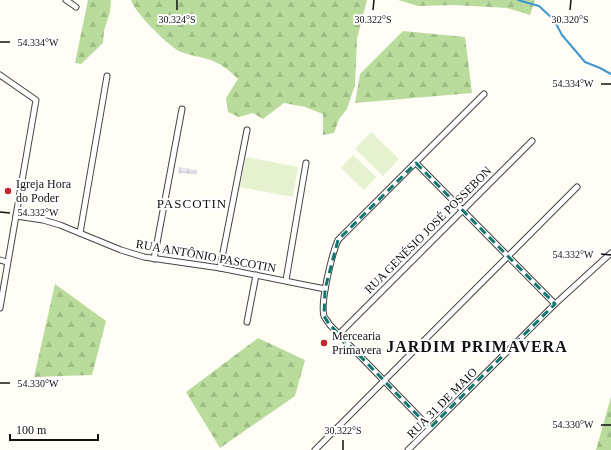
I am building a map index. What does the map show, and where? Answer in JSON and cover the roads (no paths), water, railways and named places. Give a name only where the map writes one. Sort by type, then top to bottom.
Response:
[{"type":"street","points":[[66,0],[76,6]]},
{"type":"street","points":[[0,75],[36,100],[0,308]]},
{"type":"street","points":[[80,233],[107,76]]},
{"type":"street","points":[[430,428],[329,324],[324,316],[325,289],[338,240],[484,94]]},
{"type":"street","points":[[154,258],[182,109]]},
{"type":"street","points":[[220,268],[247,130]]},
{"type":"street","name":"RUA GENÉSIO JOSÉ POSSEBON","points":[[339,334],[532,140]]},
{"type":"street","points":[[286,280],[306,163]]},
{"type":"street","points":[[416,163],[555,304]]},
{"type":"street","points":[[315,450],[577,187]]},
{"type":"street","name":"RUA ANTÔNIO PASCOTIN","points":[[16,216],[43,220],[60,225],[121,250],[154,258],[220,268],[325,289]]},
{"type":"street","name":"RUA 31 DE MAIO","points":[[408,450],[555,304],[611,253]]},
{"type":"street","points":[[0,260],[7,262]]},
{"type":"street","points":[[247,322],[256,275]]},
{"type":"waterway","points":[[518,0],[539,6],[554,20],[562,35],[585,62],[611,74]]},
{"type":"place","name":"Igreja Hora do Poder","points":[[8,191]]},
{"type":"place","name":"Mercearia Primavera","points":[[324,343]]},
{"type":"district","name":"PASCOTIN","points":[[192,203]]},
{"type":"district","name":"JARDIM PRIMAVERA","points":[[477,346]]}]
